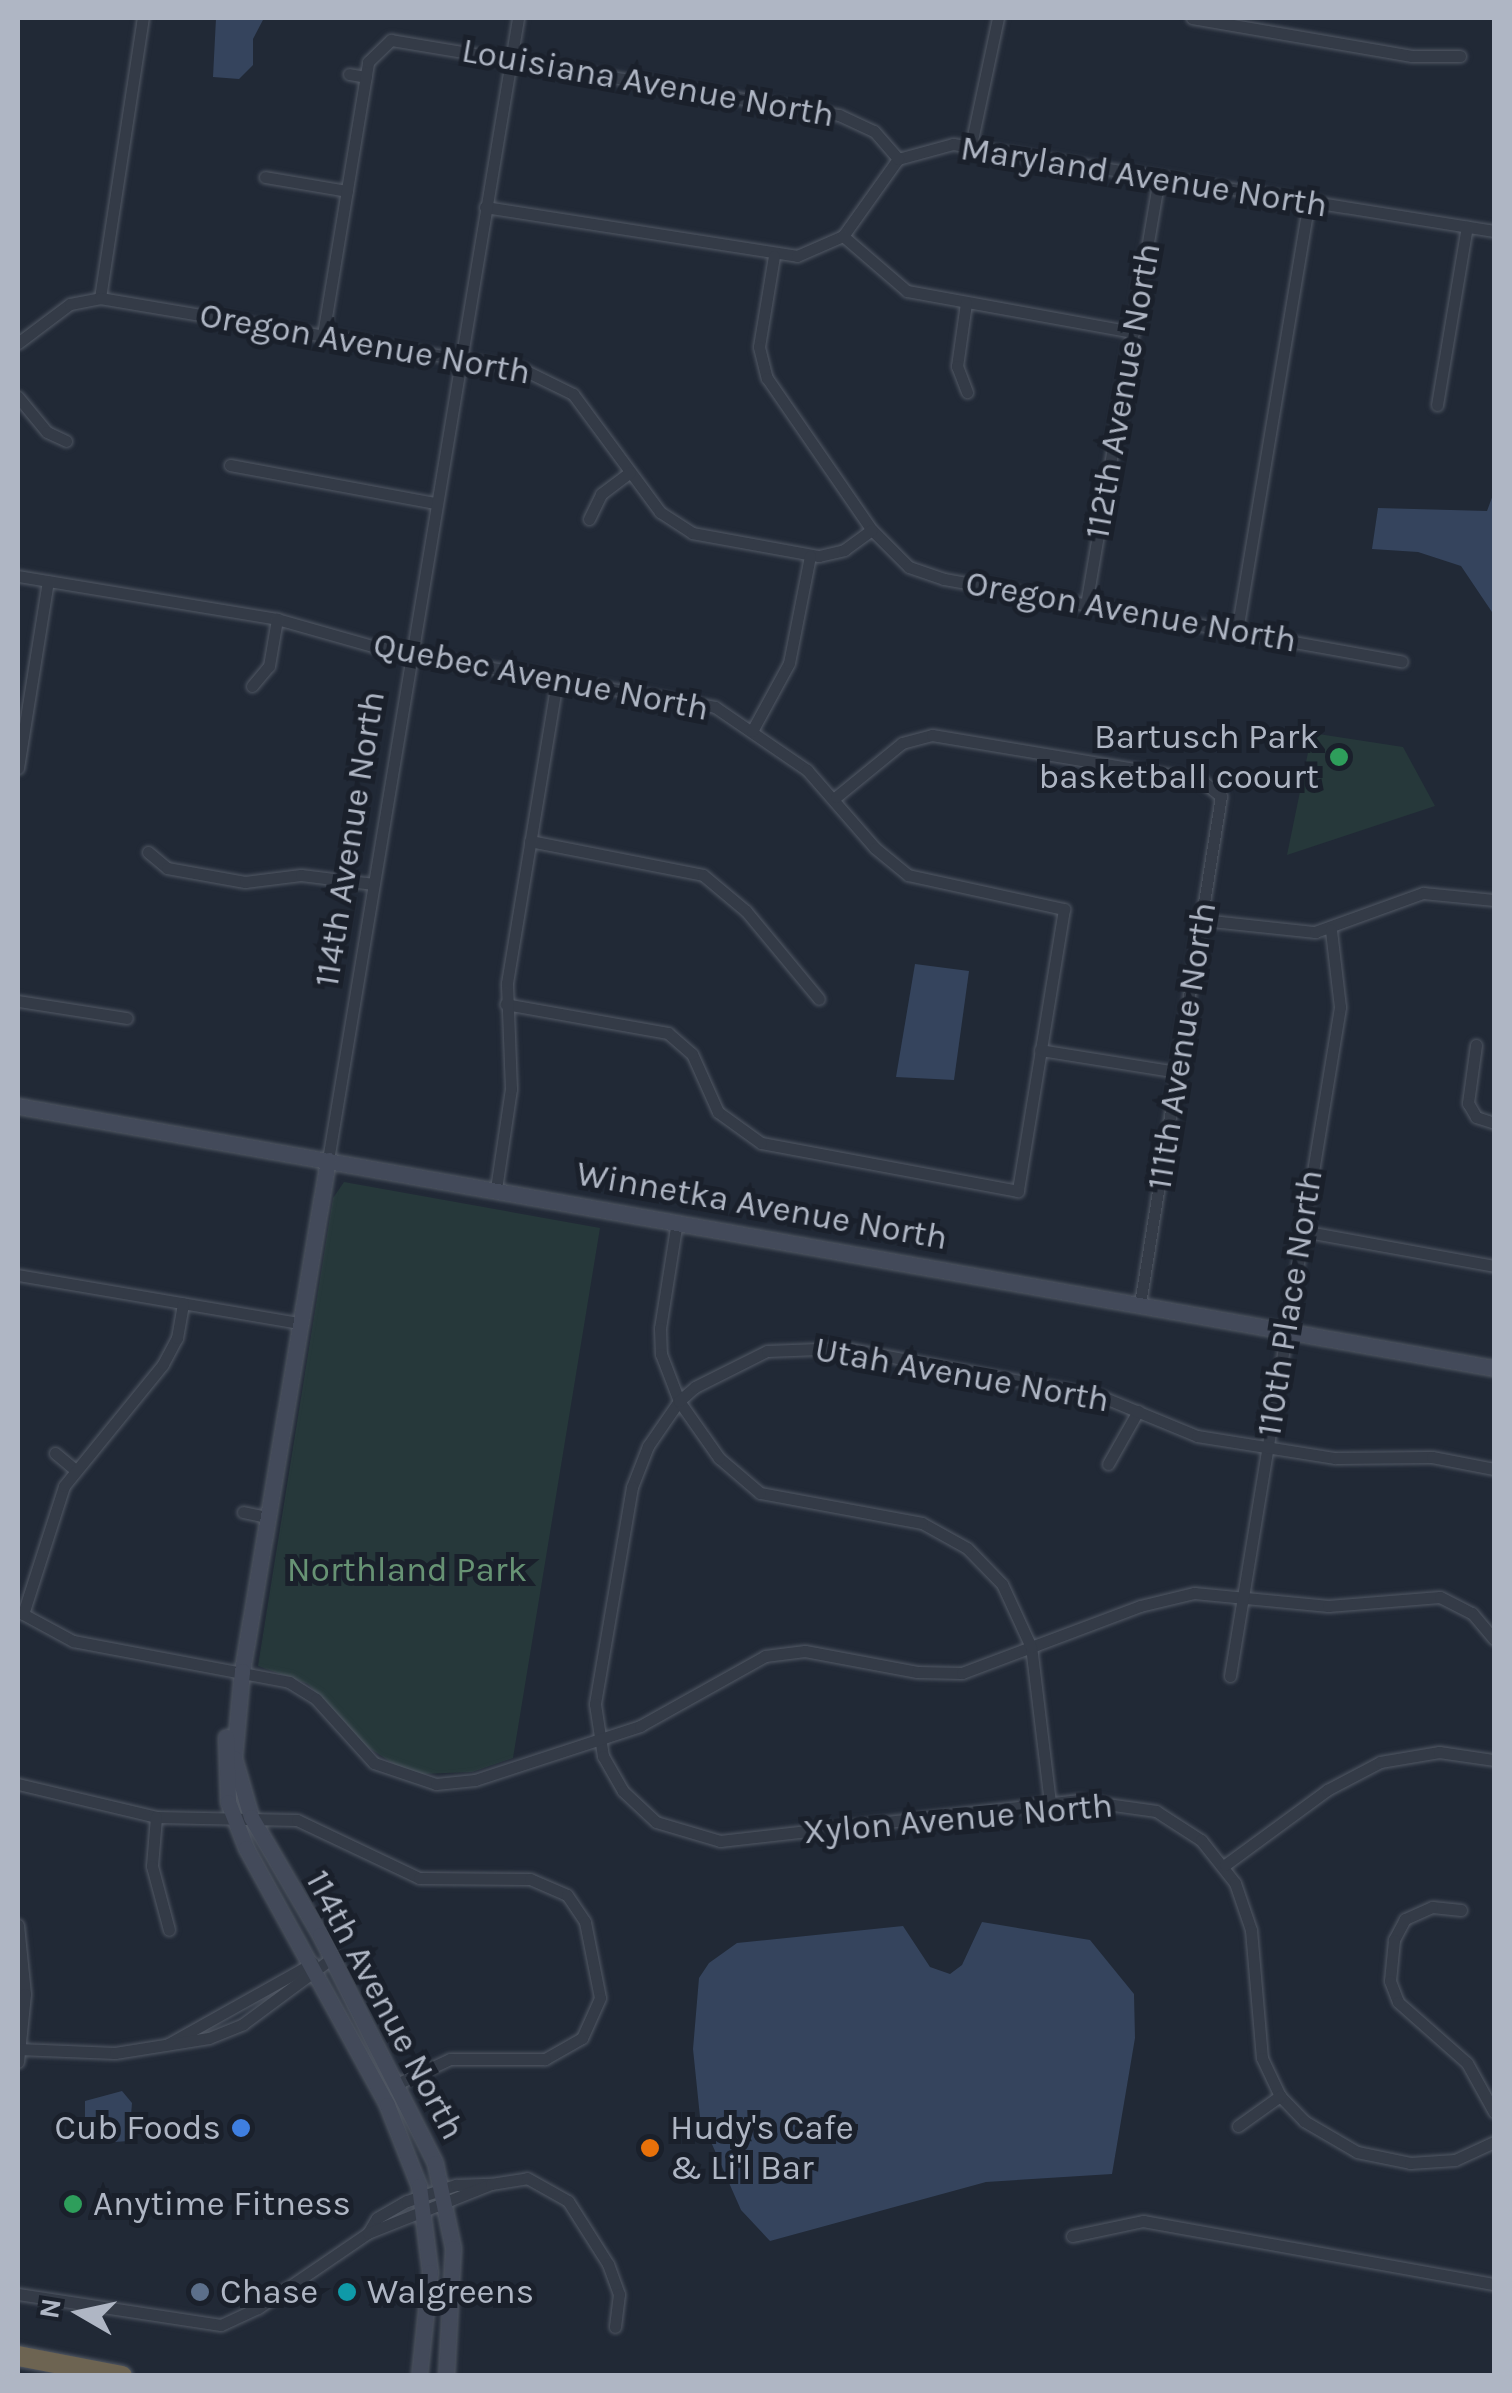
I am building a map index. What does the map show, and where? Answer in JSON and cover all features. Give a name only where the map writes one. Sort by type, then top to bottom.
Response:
[{"type":"highway","points":[[18,2356],[122,2376]]},
{"type":"street","points":[[18,343],[70,304],[100,298],[143,18]]},
{"type":"street","name":"114th Avenue North","points":[[419,2376],[430,2309],[421,2195],[399,2130],[233,1817],[224,1746],[242,1671],[518,18]]},
{"type":"street","points":[[971,145],[998,18]]},
{"type":"street","points":[[1192,18],[1412,56],[1460,56]]},
{"type":"street","name":"Louisiana Avenue North","points":[[366,77],[371,54],[383,43],[510,60],[839,114],[874,131],[898,159]]},
{"type":"street","points":[[323,335],[366,77],[349,74]]},
{"type":"street","name":"Maryland Avenue North","points":[[898,159],[934,144],[971,145],[1494,231]]},
{"type":"street","points":[[485,207],[774,256],[813,253],[843,236],[898,159]]},
{"type":"street","points":[[265,178],[347,191]]},
{"type":"street","name":"112th Avenue North","points":[[1086,605],[1159,178]]},
{"type":"street","points":[[1236,631],[1309,203]]},
{"type":"street","points":[[1438,404],[1466,226]]},
{"type":"street","points":[[843,236],[907,291],[1134,332]]},
{"type":"street","points":[[774,256],[760,332],[767,378],[872,530]]},
{"type":"street","name":"Oregon Avenue North","points":[[100,298],[460,359],[558,383],[586,408],[660,512],[692,533],[810,556],[844,550],[872,530],[896,557],[925,574],[1402,661]]},
{"type":"street","points":[[966,303],[957,366],[966,392]]},
{"type":"street","points":[[18,397],[47,432],[66,441]]},
{"type":"street","points":[[230,465],[436,503]]},
{"type":"street","points":[[589,519],[601,494],[630,472]]},
{"type":"street","points":[[752,731],[789,663],[810,556]]},
{"type":"street","name":"Quebec Avenue North","points":[[18,576],[277,619],[411,654],[705,704],[752,731],[836,798],[874,848],[908,875],[1064,908],[1040,1050]]},
{"type":"street","points":[[18,768],[48,581]]},
{"type":"street","points":[[252,686],[268,666],[277,619]]},
{"type":"street","points":[[496,1189],[512,1088],[506,1004],[557,680]]},
{"type":"street","name":"111th Avenue North","points":[[836,798],[902,743],[932,735],[1201,780],[1216,790],[1221,810],[1140,1304]]},
{"type":"street","points":[[530,841],[703,874],[746,911],[819,999]]},
{"type":"street","points":[[148,852],[167,868],[245,882],[301,875],[373,884]]},
{"type":"street","points":[[1202,920],[1275,932],[1332,930],[1422,894],[1494,900]]},
{"type":"street","name":"110th Place North","points":[[1230,1676],[1340,1007],[1332,930]]},
{"type":"street","points":[[18,1000],[127,1018]]},
{"type":"street","points":[[506,1004],[668,1033],[692,1054],[718,1112],[761,1143],[1018,1191],[1040,1050],[1177,1072]]},
{"type":"street","points":[[1476,1045],[1468,1102],[1476,1117],[1494,1123]]},
{"type":"street","name":"Winnetka Avenue North","points":[[18,1106],[1494,1368]]},
{"type":"street","points":[[677,1220],[660,1328],[662,1354],[679,1401],[719,1458],[760,1493],[782,1502],[898,1515],[967,1548],[1002,1584],[1031,1647],[1050,1804]]},
{"type":"street","points":[[1302,1230],[1494,1266]]},
{"type":"street","points":[[18,1275],[300,1323]]},
{"type":"street","points":[[183,1304],[177,1338],[162,1364],[74,1468],[52,1514],[20,1616],[74,1641],[242,1671],[306,1691],[365,1756],[416,1781],[464,1782],[598,1739],[664,1715],[748,1663],[785,1652],[939,1674],[984,1666],[1167,1597],[1242,1597],[1328,1606],[1440,1597],[1472,1613],[1494,1640]]},
{"type":"street","name":"Utah Avenue North","points":[[679,1401],[731,1364],[814,1346],[1078,1391],[1138,1411],[1176,1431],[1266,1448],[1356,1460],[1432,1457],[1494,1469]]},
{"type":"street","points":[[598,1739],[597,1688],[632,1486],[648,1446],[679,1401]]},
{"type":"street","name":"Utah Avenue North","points":[[1108,1464],[1138,1411]]},
{"type":"street","points":[[55,1453],[74,1468]]},
{"type":"street","points":[[242,1512],[268,1516]]},
{"type":"street","name":"114th Avenue North","points":[[242,1671],[234,1758],[251,1818],[399,2083],[445,2196],[455,2292],[446,2376]]},
{"type":"street","name":"Xylon Avenue North","points":[[598,1739],[612,1776],[636,1806],[676,1831],[720,1841],[1104,1799],[1156,1811],[1202,1840],[1224,1865],[1251,1930],[1256,2035],[1280,2096],[1316,2131],[1371,2155],[1443,2162],[1494,2142]]},
{"type":"street","points":[[1224,1865],[1327,1790],[1380,1762],[1440,1752],[1494,1758]]},
{"type":"street","points":[[18,1784],[156,1816],[306,1822],[419,1878],[542,1881],[578,1906],[600,1998],[588,2030],[574,2046],[510,2063],[450,2060],[399,2083]]},
{"type":"street","points":[[156,1816],[152,1866],[168,1930]]},
{"type":"street","points":[[1461,1910],[1432,1907],[1405,1919],[1394,1940],[1390,1981],[1398,2002],[1467,2064],[1494,2112]]},
{"type":"street","points":[[18,1925],[25,1994],[18,2053],[88,2054],[164,2046],[331,1960]]},
{"type":"street","points":[[1238,2126],[1280,2096]]},
{"type":"street","points":[[368,2232],[376,2218],[421,2195],[445,2196],[527,2178],[568,2201],[617,2283],[615,2327]]},
{"type":"street","points":[[18,2294],[197,2327],[222,2326],[258,2308],[368,2232],[424,2214],[445,2196]]},
{"type":"street","points":[[1072,2236],[1143,2222],[1494,2284]]},
{"type":"green space","points":[[1312,733],[1403,747],[1435,806],[1287,855]]},
{"type":"green space","name":"Northland Park","points":[[344,1182],[600,1228],[513,1758],[472,1772],[421,1774],[397,1766],[363,1744],[308,1684],[258,1666],[333,1198]]},
{"type":"water","points":[[216,18],[264,18],[253,39],[253,65],[239,79],[213,77]]},
{"type":"water","points":[[1494,492],[1494,615],[1461,566],[1418,552],[1372,549],[1378,508],[1487,511]]},
{"type":"water","points":[[915,964],[969,971],[954,1080],[896,1077]]},
{"type":"water","points":[[982,1922],[1090,1940],[1134,1994],[1135,2038],[1112,2174],[986,2182],[770,2241],[741,2210],[700,2117],[693,2049],[699,1978],[709,1963],[737,1943],[903,1926],[930,1967],[950,1974],[962,1965]]},
{"type":"water","points":[[122,2091],[132,2103],[129,2141],[85,2144],[85,2101]]},
{"type":"place","name":"Bartusch Park basketball coourt","points":[[1339,757]]},
{"type":"place","name":"Cub Foods","points":[[241,2128]]},
{"type":"place","name":"Hudy's Cafe & Li'l Bar","points":[[650,2148]]},
{"type":"place","name":"Anytime Fitness","points":[[73,2204]]},
{"type":"place","name":"Chase","points":[[200,2292]]},
{"type":"place","name":"Walgreens","points":[[347,2292]]}]
